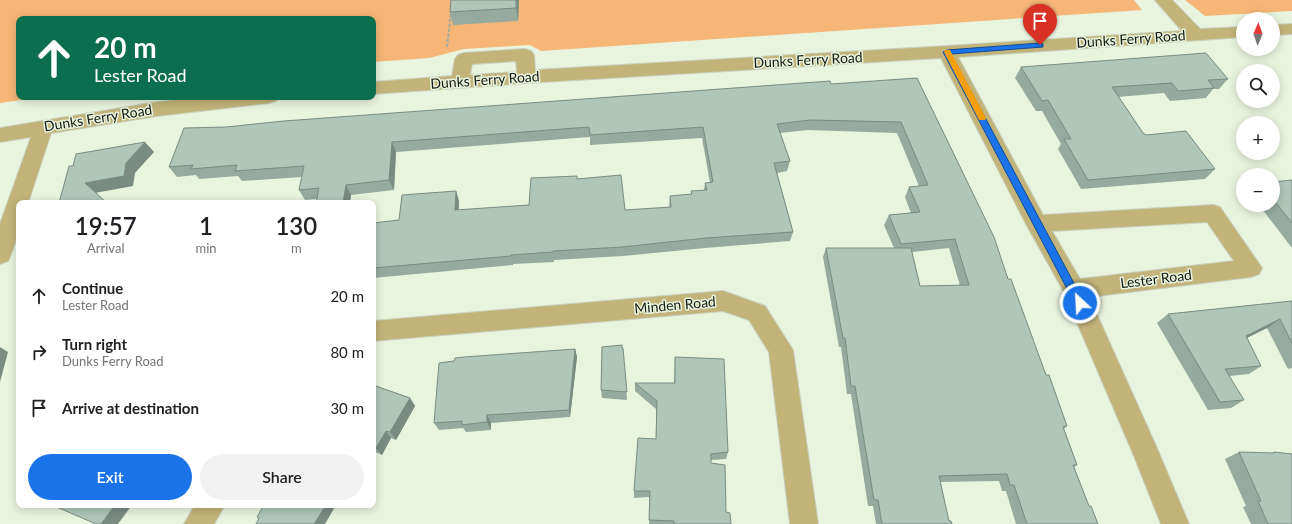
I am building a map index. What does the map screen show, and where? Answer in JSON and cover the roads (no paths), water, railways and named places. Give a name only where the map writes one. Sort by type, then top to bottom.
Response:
[{"type":"street","points":[[1163,0],[1196,34]]},
{"type":"street","points":[[1280,30],[1292,29]]},
{"type":"street","name":"Dunks Ferry Road","points":[[376,88],[460,81],[947,52],[1236,32]]},
{"type":"street","points":[[947,52],[1040,230],[1074,289],[1147,455],[1175,524]]},
{"type":"street","points":[[460,81],[464,59],[525,55],[526,77]]},
{"type":"street","name":"Dunks Ferry Road","points":[[0,134],[157,109],[241,100]]},
{"type":"street","points":[[19,200],[44,127]]},
{"type":"street","points":[[0,255],[16,208]]},
{"type":"street","name":"Lester Road","points":[[1040,230],[1213,213],[1251,268],[1074,289]]},
{"type":"street","name":"Minden Road","points":[[376,331],[722,301],[756,313],[782,350],[804,524]]},
{"type":"street","points":[[198,524],[209,508]]}]
